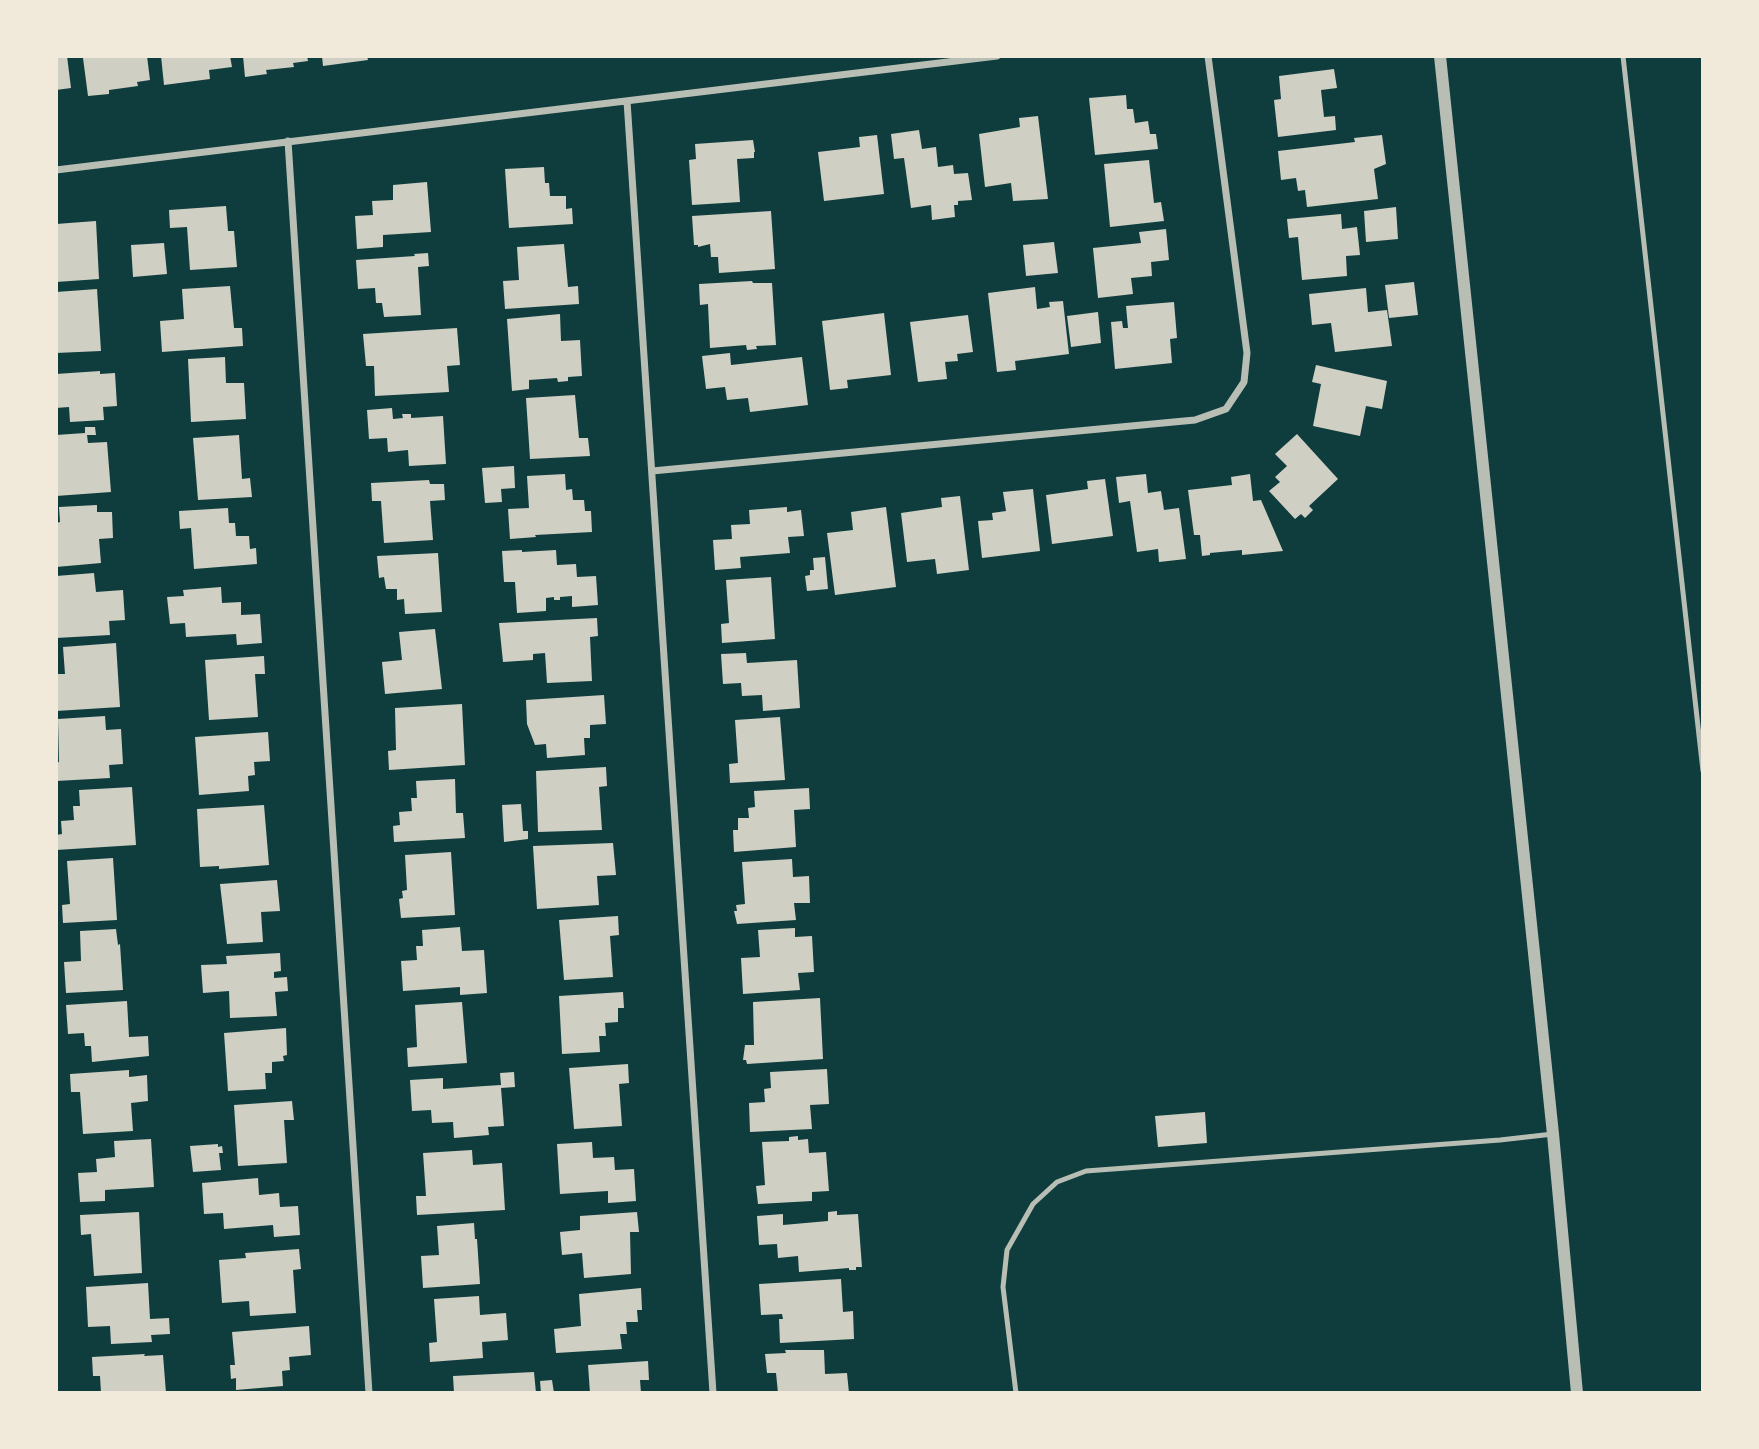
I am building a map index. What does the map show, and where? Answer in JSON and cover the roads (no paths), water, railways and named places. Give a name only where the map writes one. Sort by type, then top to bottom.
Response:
[{"type":"street","points":[[56,170],[996,56]]},
{"type":"street","points":[[652,471],[1195,420],[1226,409],[1244,382],[1247,353],[1209,56]]},
{"type":"street","points":[[1440,56],[1553,1134],[1577,1393]]},
{"type":"street","points":[[627,102],[713,1393]]},
{"type":"street","points":[[288,141],[369,1393]]},
{"type":"lane","points":[[1623,56],[1703,771]]},
{"type":"lane","points":[[1016,1393],[1003,1287],[1007,1250],[1033,1204],[1057,1182],[1086,1171],[1553,1134]]}]
